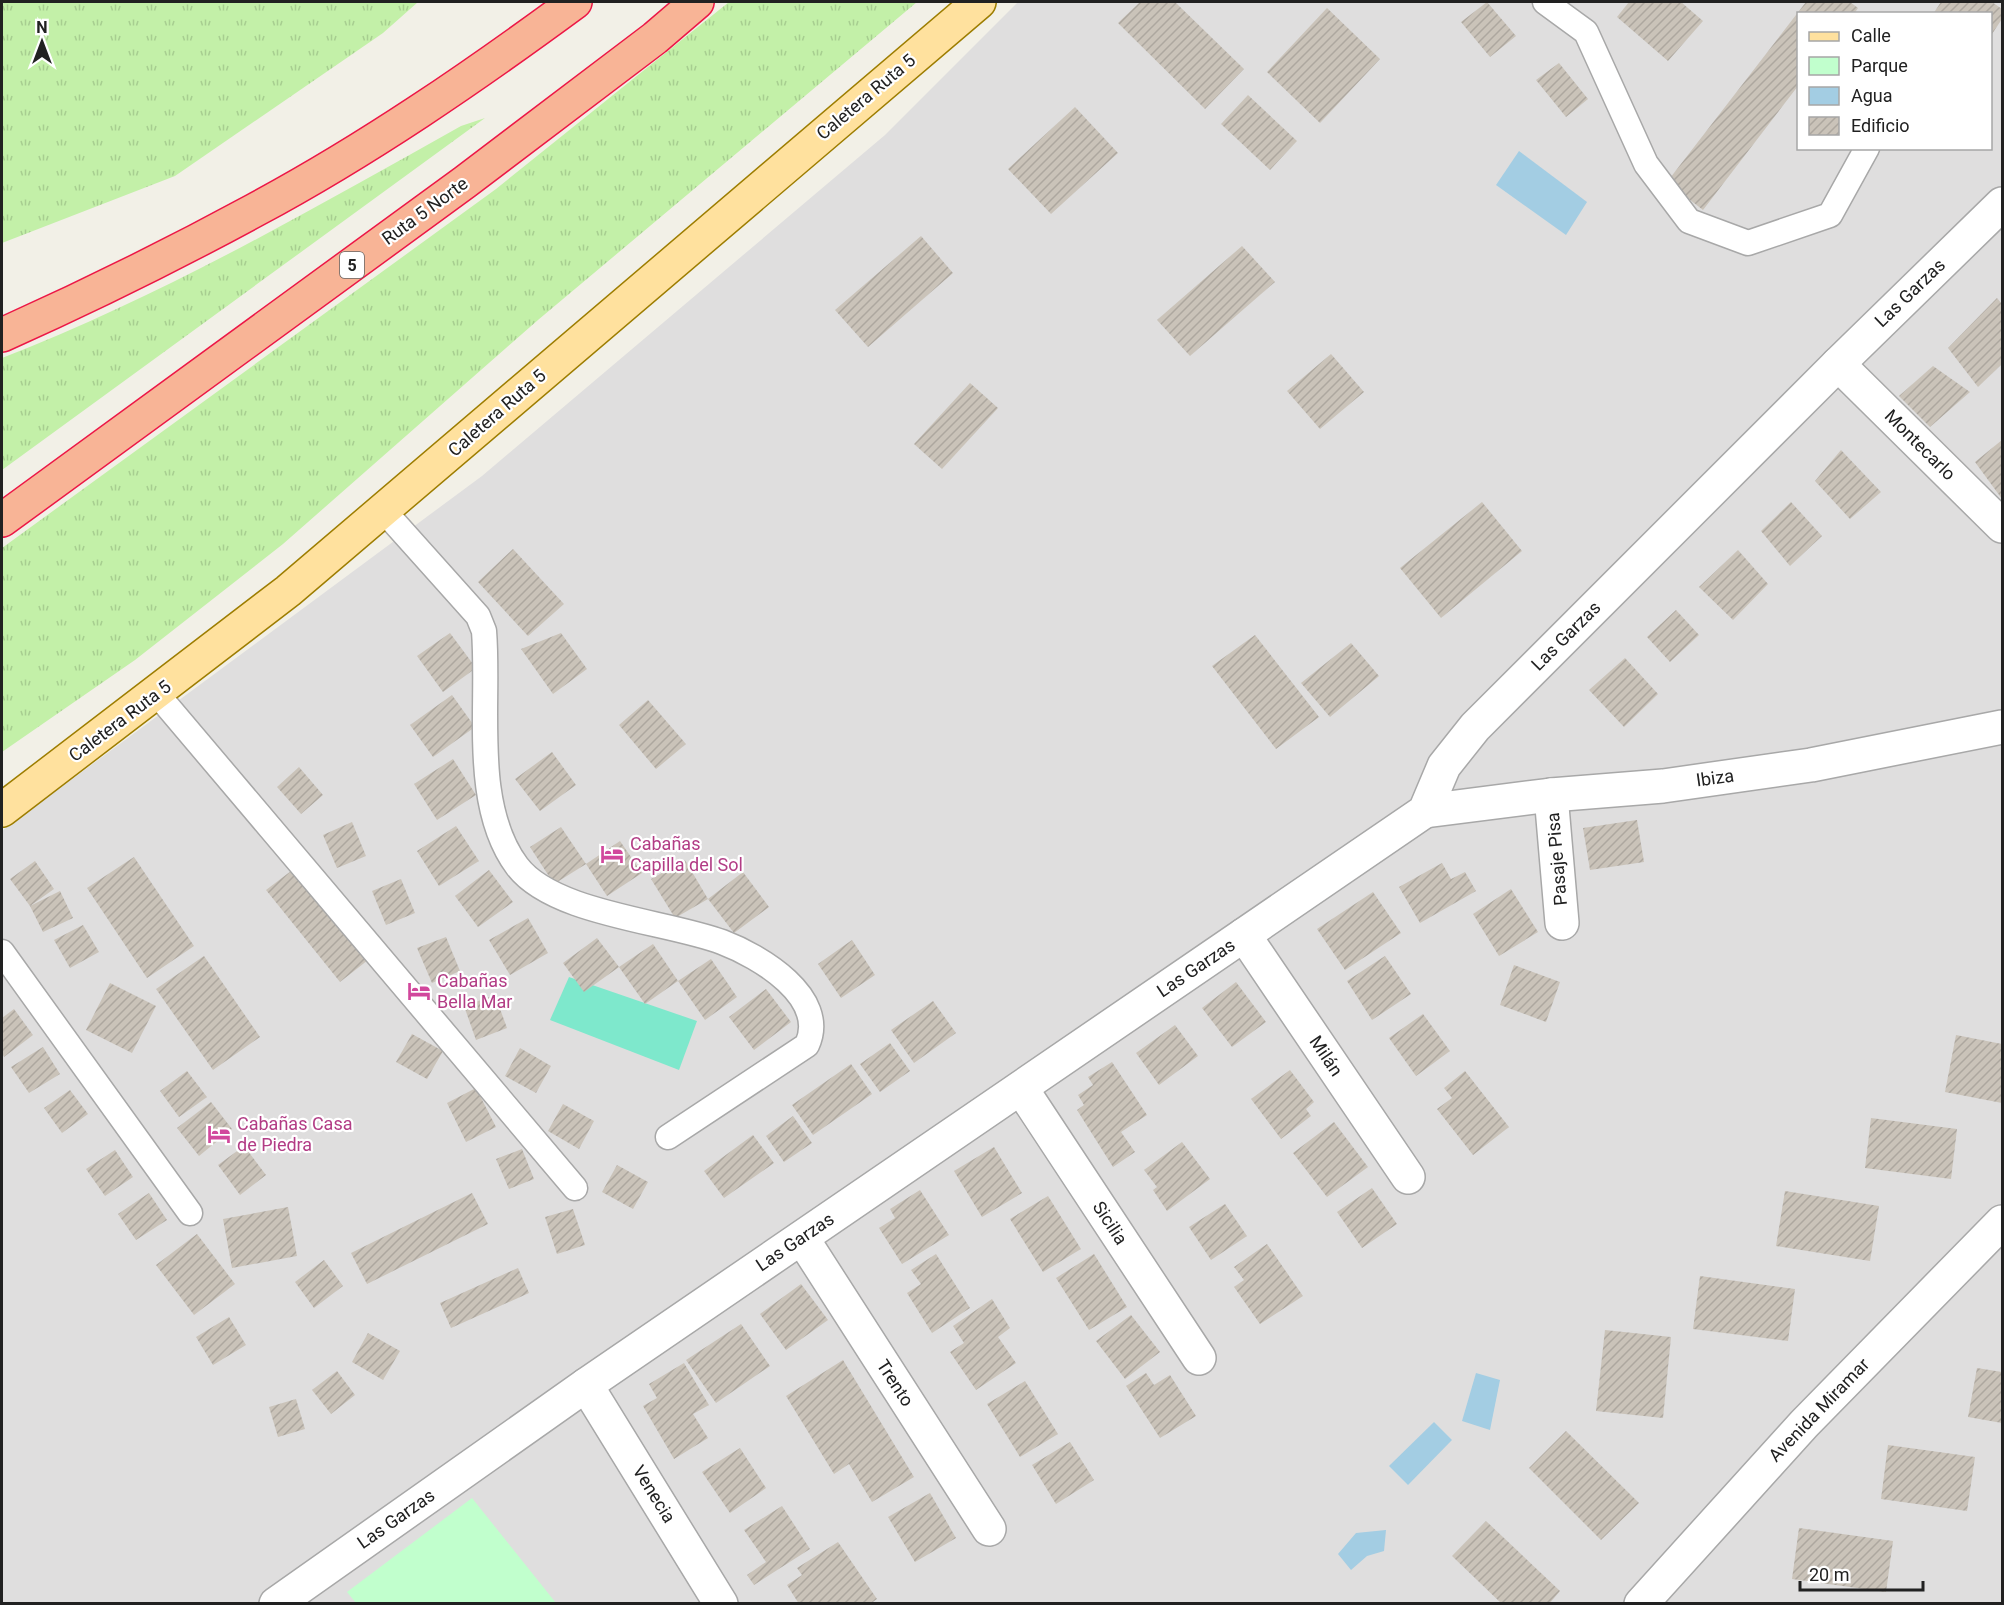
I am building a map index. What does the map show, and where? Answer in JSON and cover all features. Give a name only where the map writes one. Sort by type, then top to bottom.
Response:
[{"type":"highway","points":[[2,335],[92,294],[256,210],[452,89],[575,2]]},
{"type":"highway","name":"Ruta 5 Norte","points":[[2,520],[465,182],[655,38],[697,2]]},
{"type":"main road","name":"Caletera Ruta 5","points":[[2,810],[157,694],[288,591],[979,2]]},
{"type":"street","name":"Las Garzas","points":[[276,1604],[313,1593],[586,1385],[1425,811],[1444,766],[1476,727],[1838,364],[2002,204]]},
{"type":"street","name":"Montecarlo","points":[[1838,364],[2002,526]]},
{"type":"street","name":"Ibiza","points":[[1425,811],[1551,795],[1663,786],[1811,765],[2002,727]]},
{"type":"street","name":"Pasaje Pisa","points":[[1551,795],[1562,923]]},
{"type":"street","name":"Milán","points":[[1244,935],[1408,1177]]},
{"type":"street","name":"Sicilia","points":[[1020,1088],[1199,1358]]},
{"type":"street","name":"Avenida Miramar","points":[[1641,1604],[1804,1424],[2002,1222]]},
{"type":"street","name":"Trento","points":[[802,1238],[989,1529]]},
{"type":"street","name":"Venecia","points":[[586,1385],[721,1604]]},
{"type":"lane","points":[[1545,2],[1586,32],[1646,164],[1689,221],[1748,243],[1830,215],[1866,150]]},
{"type":"lane","points":[[384,511],[478,616],[484,631],[488,778],[492,809],[498,830],[516,865],[545,891],[577,903],[723,942],[788,981],[804,999],[810,1015],[812,1035],[807,1045],[668,1137]]},
{"type":"lane","points":[[157,694],[575,1188]]},
{"type":"lane","points":[[2,952],[190,1213]]},
{"type":"shaded area","points":[[1018,2],[2002,2],[2002,1603],[2,1604],[2,831],[482,476],[885,135]]},
{"type":"green space","points":[[2,2],[418,2],[383,33],[175,176],[2,243]]},
{"type":"green space","points":[[729,2],[917,2],[538,320],[283,544],[135,660],[2,752],[2,548],[496,189]]},
{"type":"green space","points":[[485,118],[2,470],[2,358],[62,334],[178,279],[292,220],[461,126]]},
{"type":"green space","points":[[569,977],[697,1021],[679,1070],[550,1020]]},
{"type":"green space","points":[[472,1498],[556,1603],[356,1603],[347,1592]]},
{"type":"water","points":[[1519,151],[1587,202],[1566,235],[1496,185]]},
{"type":"water","points":[[1476,1373],[1500,1380],[1490,1430],[1462,1421]]},
{"type":"water","points":[[1434,1422],[1452,1440],[1408,1485],[1389,1466]]},
{"type":"water","points":[[1386,1530],[1384,1551],[1367,1556],[1351,1570],[1338,1554],[1356,1533]]},
{"type":"building","points":[[1140,2],[1175,2],[1244,69],[1205,109],[1118,23]]},
{"type":"building","points":[[1487,2],[1516,36],[1490,57],[1461,22]]},
{"type":"building","points":[[1629,2],[1681,2],[1703,21],[1668,61],[1617,17]]},
{"type":"building","points":[[1806,2],[1850,2],[1858,8],[1855,12],[1798,12]]},
{"type":"building","points":[[1941,2],[1992,2],[2002,9],[2002,19],[1992,34],[1992,12],[1934,12]]},
{"type":"building","points":[[1327,8],[1380,59],[1320,123],[1267,72]]},
{"type":"building","points":[[1797,14],[1797,87],[1703,210],[1667,182]]},
{"type":"building","points":[[1559,63],[1588,99],[1566,117],[1536,80]]},
{"type":"building","points":[[1248,95],[1297,141],[1270,170],[1221,124]]},
{"type":"building","points":[[1075,107],[1118,153],[1051,214],[1008,169]]},
{"type":"building","points":[[921,236],[953,273],[868,347],[835,310]]},
{"type":"building","points":[[1242,246],[1275,282],[1190,356],[1157,320]]},
{"type":"building","points":[[1997,298],[2002,304],[2002,364],[1978,387],[1948,348]]},
{"type":"building","points":[[1331,354],[1364,392],[1320,429],[1287,391]]},
{"type":"building","points":[[1933,366],[1970,392],[1930,427],[1899,396]]},
{"type":"building","points":[[970,383],[998,408],[942,469],[914,444]]},
{"type":"building","points":[[2002,440],[2002,499],[1975,462]]},
{"type":"building","points":[[1841,450],[1881,492],[1850,519],[1815,481]]},
{"type":"building","points":[[1482,502],[1522,551],[1441,618],[1400,568]]},
{"type":"building","points":[[1791,502],[1822,536],[1790,566],[1761,531]]},
{"type":"building","points":[[513,549],[564,604],[528,636],[478,582]]},
{"type":"building","points":[[1738,550],[1768,584],[1733,620],[1699,587]]},
{"type":"building","points":[[1676,610],[1699,635],[1670,662],[1647,637]]},
{"type":"building","points":[[450,633],[476,668],[443,692],[417,656]]},
{"type":"building","points":[[561,633],[587,669],[553,694],[521,649]]},
{"type":"building","points":[[1255,635],[1319,717],[1276,749],[1212,666]]},
{"type":"building","points":[[1351,643],[1379,676],[1330,717],[1301,683]]},
{"type":"building","points":[[1625,658],[1658,694],[1624,727],[1589,690]]},
{"type":"building","points":[[452,695],[475,727],[433,757],[410,725]]},
{"type":"building","points":[[648,700],[686,744],[656,769],[619,725]]},
{"type":"building","points":[[552,752],[576,785],[540,811],[515,779]]},
{"type":"building","points":[[453,759],[476,795],[437,820],[414,784]]},
{"type":"building","points":[[299,767],[323,795],[301,814],[277,787]]},
{"type":"building","points":[[1637,820],[1644,862],[1590,870],[1583,828]]},
{"type":"building","points":[[352,822],[366,856],[337,868],[323,835]]},
{"type":"building","points":[[456,826],[479,861],[439,886],[417,851]]},
{"type":"building","points":[[561,827],[586,864],[554,884],[530,847]]},
{"type":"building","points":[[620,841],[642,873],[607,896],[586,864]]},
{"type":"building","points":[[134,857],[194,946],[147,978],[87,888]]},
{"type":"building","points":[[685,860],[708,899],[675,918],[651,879]]},
{"type":"building","points":[[35,861],[54,889],[30,906],[10,879]]},
{"type":"building","points":[[1442,863],[1451,879],[1465,872],[1476,891],[1420,923],[1399,887]]},
{"type":"building","points":[[295,868],[368,960],[340,982],[266,890]]},
{"type":"building","points":[[489,870],[513,902],[478,927],[455,896]]},
{"type":"building","points":[[743,872],[769,907],[734,933],[708,899]]},
{"type":"building","points":[[401,879],[415,913],[386,925],[372,891]]},
{"type":"building","points":[[1511,889],[1538,932],[1499,956],[1473,914]]},
{"type":"building","points":[[60,891],[73,918],[43,932],[30,906]]},
{"type":"building","points":[[1373,892],[1401,933],[1345,970],[1317,929]]},
{"type":"building","points":[[528,918],[548,953],[510,975],[489,940]]},
{"type":"building","points":[[83,925],[99,952],[70,968],[54,940]]},
{"type":"building","points":[[446,937],[460,971],[432,983],[417,948]]},
{"type":"building","points":[[597,938],[619,967],[584,992],[563,963]]},
{"type":"building","points":[[852,940],[875,975],[841,998],[818,964]]},
{"type":"building","points":[[653,944],[678,981],[645,1004],[619,967]]},
{"type":"building","points":[[204,956],[260,1037],[213,1070],[156,989]]},
{"type":"building","points":[[1385,956],[1411,994],[1372,1020],[1347,981]]},
{"type":"building","points":[[711,959],[737,997],[705,1020],[678,981]]},
{"type":"building","points":[[1514,965],[1560,982],[1546,1022],[1500,1005]]},
{"type":"building","points":[[1236,982],[1266,1022],[1232,1047],[1202,1008]]},
{"type":"building","points":[[110,983],[156,1006],[132,1053],[86,1030]]},
{"type":"building","points":[[766,989],[791,1022],[754,1050],[729,1017]]},
{"type":"building","points":[[495,995],[507,1028],[476,1040],[464,1006]]},
{"type":"building","points":[[933,1001],[956,1033],[914,1063],[891,1030]]},
{"type":"building","points":[[14,1009],[33,1035],[4,1057],[2,1018]]},
{"type":"building","points":[[1423,1014],[1450,1051],[1416,1076],[1389,1038]]},
{"type":"building","points":[[1175,1025],[1198,1056],[1159,1085],[1136,1053]]},
{"type":"building","points":[[412,1034],[443,1051],[427,1079],[396,1062]]},
{"type":"building","points":[[1956,1035],[2002,1044],[2002,1103],[1945,1092]]},
{"type":"building","points":[[890,1043],[910,1071],[880,1092],[860,1064]]},
{"type":"building","points":[[43,1047],[60,1074],[29,1093],[11,1067]]},
{"type":"building","points":[[520,1048],[551,1066],[536,1093],[505,1076]]},
{"type":"building","points":[[1112,1062],[1147,1115],[1121,1132],[1135,1152],[1113,1167],[1077,1110],[1084,1105],[1078,1095],[1093,1085],[1088,1077]]},
{"type":"building","points":[[851,1064],[872,1094],[813,1135],[792,1105]]},
{"type":"building","points":[[1290,1070],[1314,1102],[1306,1109],[1311,1116],[1281,1139],[1251,1099]]},
{"type":"building","points":[[187,1071],[207,1097],[179,1117],[160,1091]]},
{"type":"building","points":[[1465,1071],[1509,1127],[1473,1155],[1437,1109],[1452,1098],[1444,1088]]},
{"type":"building","points":[[476,1088],[496,1127],[466,1142],[447,1103]]},
{"type":"building","points":[[70,1090],[88,1114],[62,1133],[44,1108]]},
{"type":"building","points":[[211,1102],[232,1129],[199,1156],[177,1128]]},
{"type":"building","points":[[563,1104],[594,1121],[579,1149],[548,1131]]},
{"type":"building","points":[[793,1116],[812,1143],[784,1162],[766,1136]]},
{"type":"building","points":[[1871,1118],[1957,1129],[1951,1179],[1865,1168]]},
{"type":"building","points":[[1334,1122],[1368,1167],[1327,1197],[1293,1153]]},
{"type":"building","points":[[753,1135],[774,1163],[724,1198],[704,1171]]},
{"type":"building","points":[[1182,1142],[1210,1179],[1167,1211],[1153,1190],[1157,1187],[1144,1170]]},
{"type":"building","points":[[244,1146],[266,1175],[240,1195],[218,1165]]},
{"type":"building","points":[[994,1147],[1022,1193],[982,1217],[954,1171]]},
{"type":"building","points":[[522,1149],[534,1179],[509,1189],[496,1159]]},
{"type":"building","points":[[115,1150],[133,1177],[105,1196],[86,1169]]},
{"type":"building","points":[[617,1165],[648,1182],[633,1209],[602,1192]]},
{"type":"building","points":[[1372,1188],[1397,1224],[1362,1248],[1337,1212]]},
{"type":"building","points":[[920,1190],[949,1235],[902,1264],[879,1228],[895,1218],[890,1209]]},
{"type":"building","points":[[1785,1191],[1879,1206],[1870,1261],[1776,1246]]},
{"type":"building","points":[[149,1193],[167,1220],[136,1240],[118,1214]]},
{"type":"building","points":[[472,1193],[488,1224],[367,1284],[351,1253]]},
{"type":"building","points":[[1048,1196],[1081,1249],[1043,1272],[1010,1219]]},
{"type":"building","points":[[1225,1204],[1247,1236],[1211,1260],[1189,1227]]},
{"type":"building","points":[[288,1207],[297,1256],[232,1268],[223,1219]]},
{"type":"building","points":[[573,1209],[585,1245],[557,1254],[545,1217]]},
{"type":"building","points":[[197,1234],[235,1284],[194,1315],[156,1265]]},
{"type":"building","points":[[1267,1244],[1303,1296],[1260,1324],[1234,1287],[1244,1280],[1234,1267]]},
{"type":"building","points":[[936,1254],[970,1308],[932,1333],[907,1293],[921,1284],[911,1270]]},
{"type":"building","points":[[1094,1254],[1127,1307],[1089,1330],[1056,1278]]},
{"type":"building","points":[[324,1260],[343,1286],[314,1308],[295,1282]]},
{"type":"building","points":[[518,1268],[529,1293],[451,1328],[440,1303]]},
{"type":"building","points":[[1700,1276],[1795,1289],[1788,1341],[1693,1329]]},
{"type":"building","points":[[801,1284],[828,1320],[786,1350],[760,1314]]},
{"type":"building","points":[[992,1299],[1010,1328],[998,1337],[1016,1363],[976,1390],[950,1352],[964,1343],[953,1326]]},
{"type":"building","points":[[1131,1315],[1160,1352],[1125,1379],[1096,1341]]},
{"type":"building","points":[[229,1317],[246,1345],[213,1365],[196,1337]]},
{"type":"building","points":[[741,1324],[770,1366],[716,1403],[686,1360]]},
{"type":"building","points":[[1605,1330],[1671,1337],[1663,1418],[1596,1411]]},
{"type":"building","points":[[368,1333],[400,1351],[383,1380],[352,1362]]},
{"type":"building","points":[[843,1360],[914,1477],[872,1502],[849,1464],[834,1474],[786,1396]]},
{"type":"building","points":[[684,1363],[709,1405],[693,1414],[708,1438],[674,1459],[643,1406],[657,1398],[649,1384]]},
{"type":"building","points":[[1977,1368],[2002,1372],[2002,1423],[1968,1417]]},
{"type":"building","points":[[337,1371],[355,1395],[331,1414],[312,1390]]},
{"type":"building","points":[[1146,1373],[1154,1385],[1170,1375],[1196,1416],[1160,1438],[1126,1386]]},
{"type":"building","points":[[1025,1381],[1058,1434],[1020,1457],[987,1404]]},
{"type":"building","points":[[296,1399],[305,1429],[278,1437],[269,1407]]},
{"type":"building","points":[[1566,1431],[1639,1503],[1601,1540],[1529,1468]]},
{"type":"building","points":[[1070,1442],[1094,1480],[1056,1504],[1032,1465]]},
{"type":"building","points":[[1888,1445],[1975,1457],[1967,1511],[1881,1499]]},
{"type":"building","points":[[740,1448],[766,1488],[730,1513],[702,1472]]},
{"type":"building","points":[[930,1493],[956,1538],[915,1562],[888,1517]]},
{"type":"building","points":[[782,1506],[810,1549],[754,1585],[747,1575],[766,1562],[744,1530]]},
{"type":"building","points":[[1486,1521],[1560,1591],[1549,1604],[1502,1604],[1452,1556]]},
{"type":"building","points":[[1799,1528],[1893,1541],[1886,1592],[1792,1579]]},
{"type":"building","points":[[838,1542],[877,1599],[870,1604],[799,1604],[787,1585],[802,1575],[797,1568]]},
{"type":"place","name":"Cabañas Capilla del Sol","points":[[612,854]]},
{"type":"place","name":"Cabañas Bella Mar","points":[[419,991]]},
{"type":"place","name":"Cabañas Casa de Piedra","points":[[219,1134]]}]
